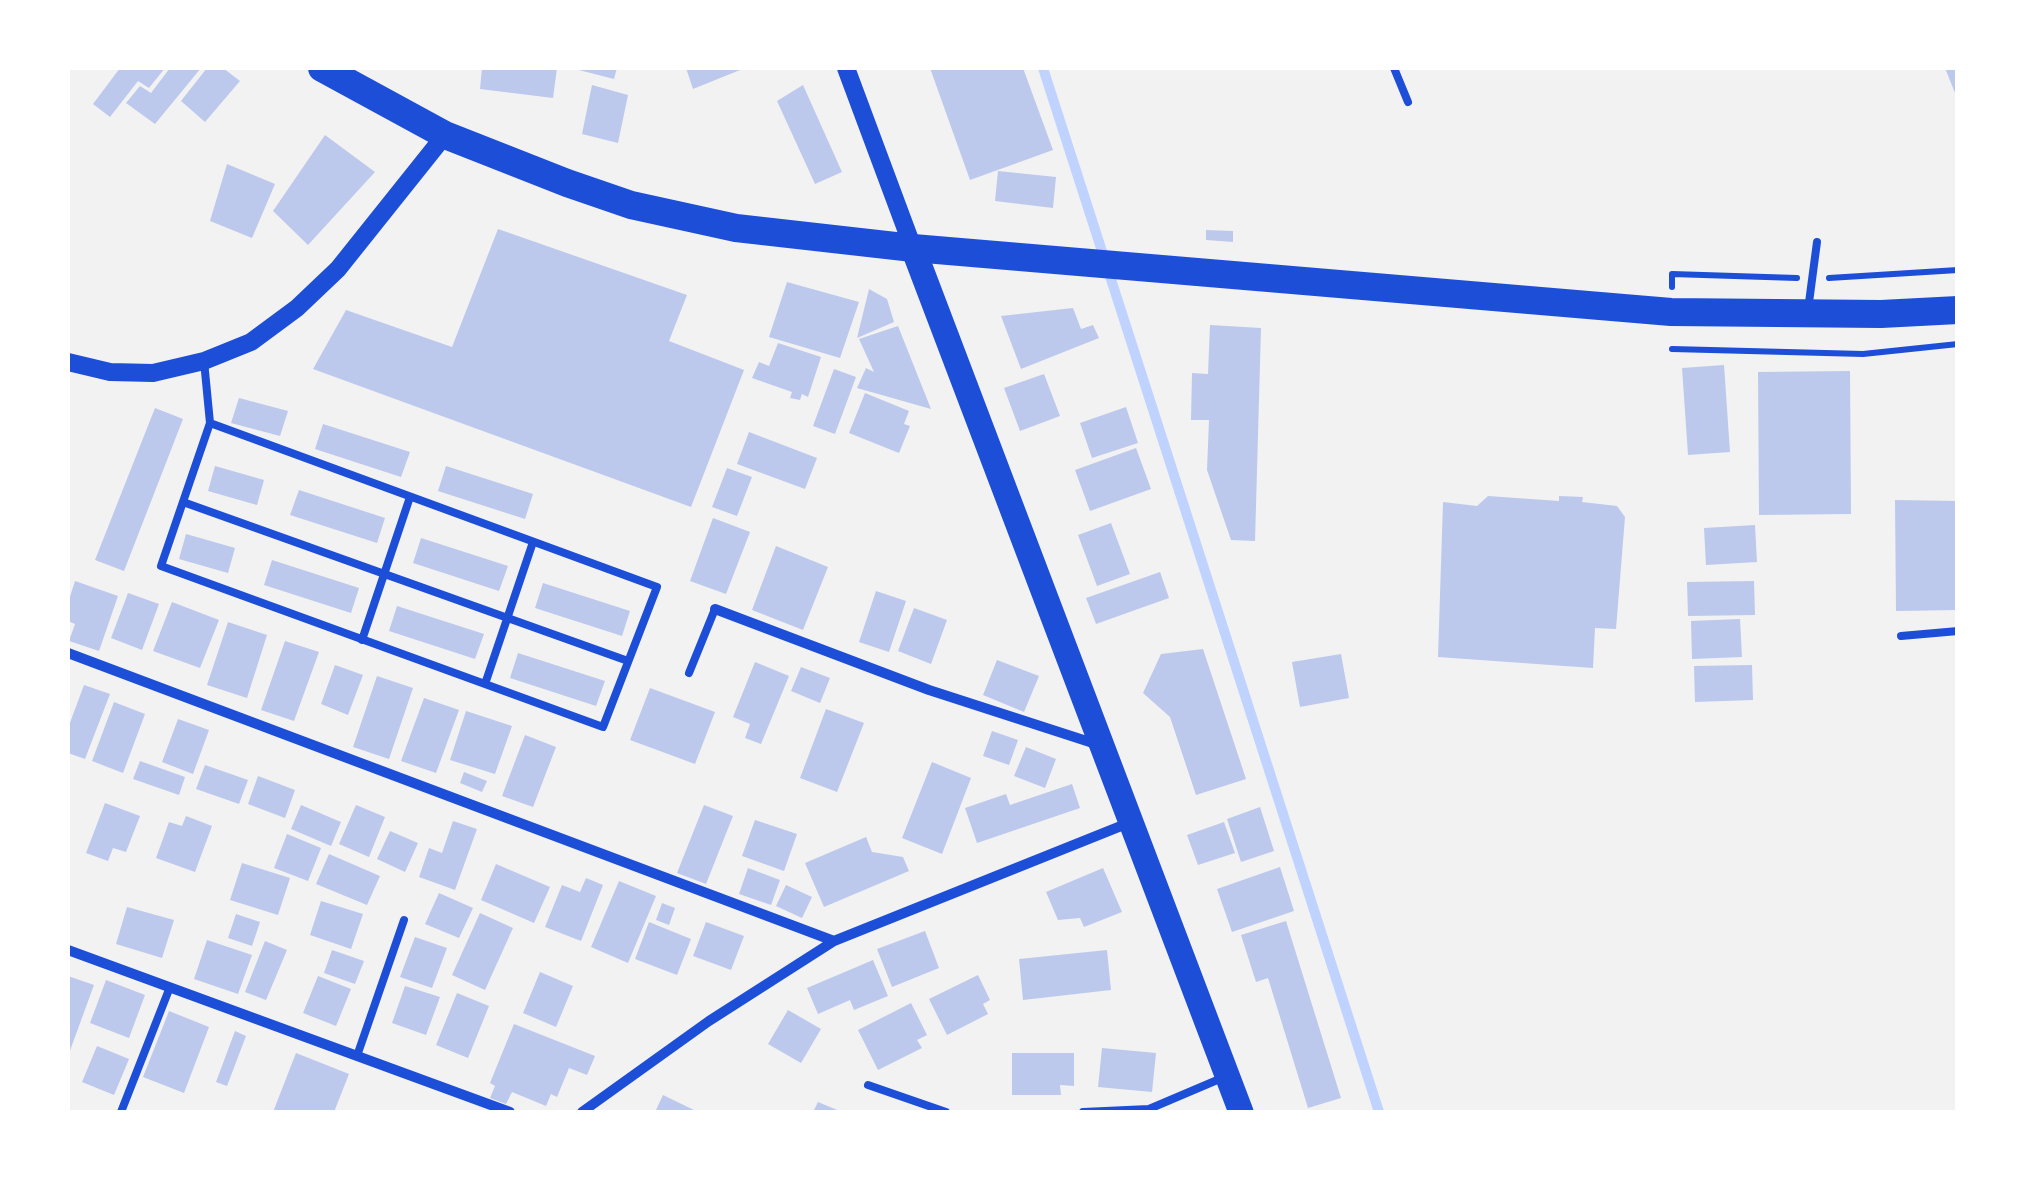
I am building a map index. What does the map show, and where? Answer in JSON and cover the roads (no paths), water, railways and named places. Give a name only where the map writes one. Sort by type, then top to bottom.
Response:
[{"type":"highway","points":[[322,68],[445,135],[631,205],[736,228],[913,248],[1671,312],[1958,310]]},
{"type":"main road","points":[[913,248],[1241,1112]]},
{"type":"street","points":[[846,68],[913,248]]},
{"type":"street","points":[[68,362],[110,372],[153,373],[204,361],[251,342],[297,308],[338,269],[445,135]]},
{"type":"street","points":[[715,610],[929,690],[1104,747]]},
{"type":"street","points":[[68,652],[834,941]]},
{"type":"street","points":[[582,1112],[709,1021],[834,941],[1132,822]]},
{"type":"street","points":[[68,950],[358,1053],[510,1112]]},
{"type":"lane","points":[[1394,68],[1408,102]]},
{"type":"lane","points":[[1808,314],[1817,242]]},
{"type":"lane","points":[[204,361],[210,422],[160,566],[602,727],[657,587],[210,422]]},
{"type":"lane","points":[[362,640],[410,497]]},
{"type":"lane","points":[[182,502],[628,661]]},
{"type":"lane","points":[[485,684],[533,542]]},
{"type":"lane","points":[[689,673],[715,610]]},
{"type":"lane","points":[[1901,636],[1958,631]]},
{"type":"lane","points":[[358,1053],[404,920]]},
{"type":"lane","points":[[121,1112],[170,987]]},
{"type":"lane","points":[[1083,1112],[1150,1109],[1227,1076]]},
{"type":"lane","points":[[868,1085],[946,1112]]},
{"type":"waterway","points":[[1043,68],[1379,1112]]}]
